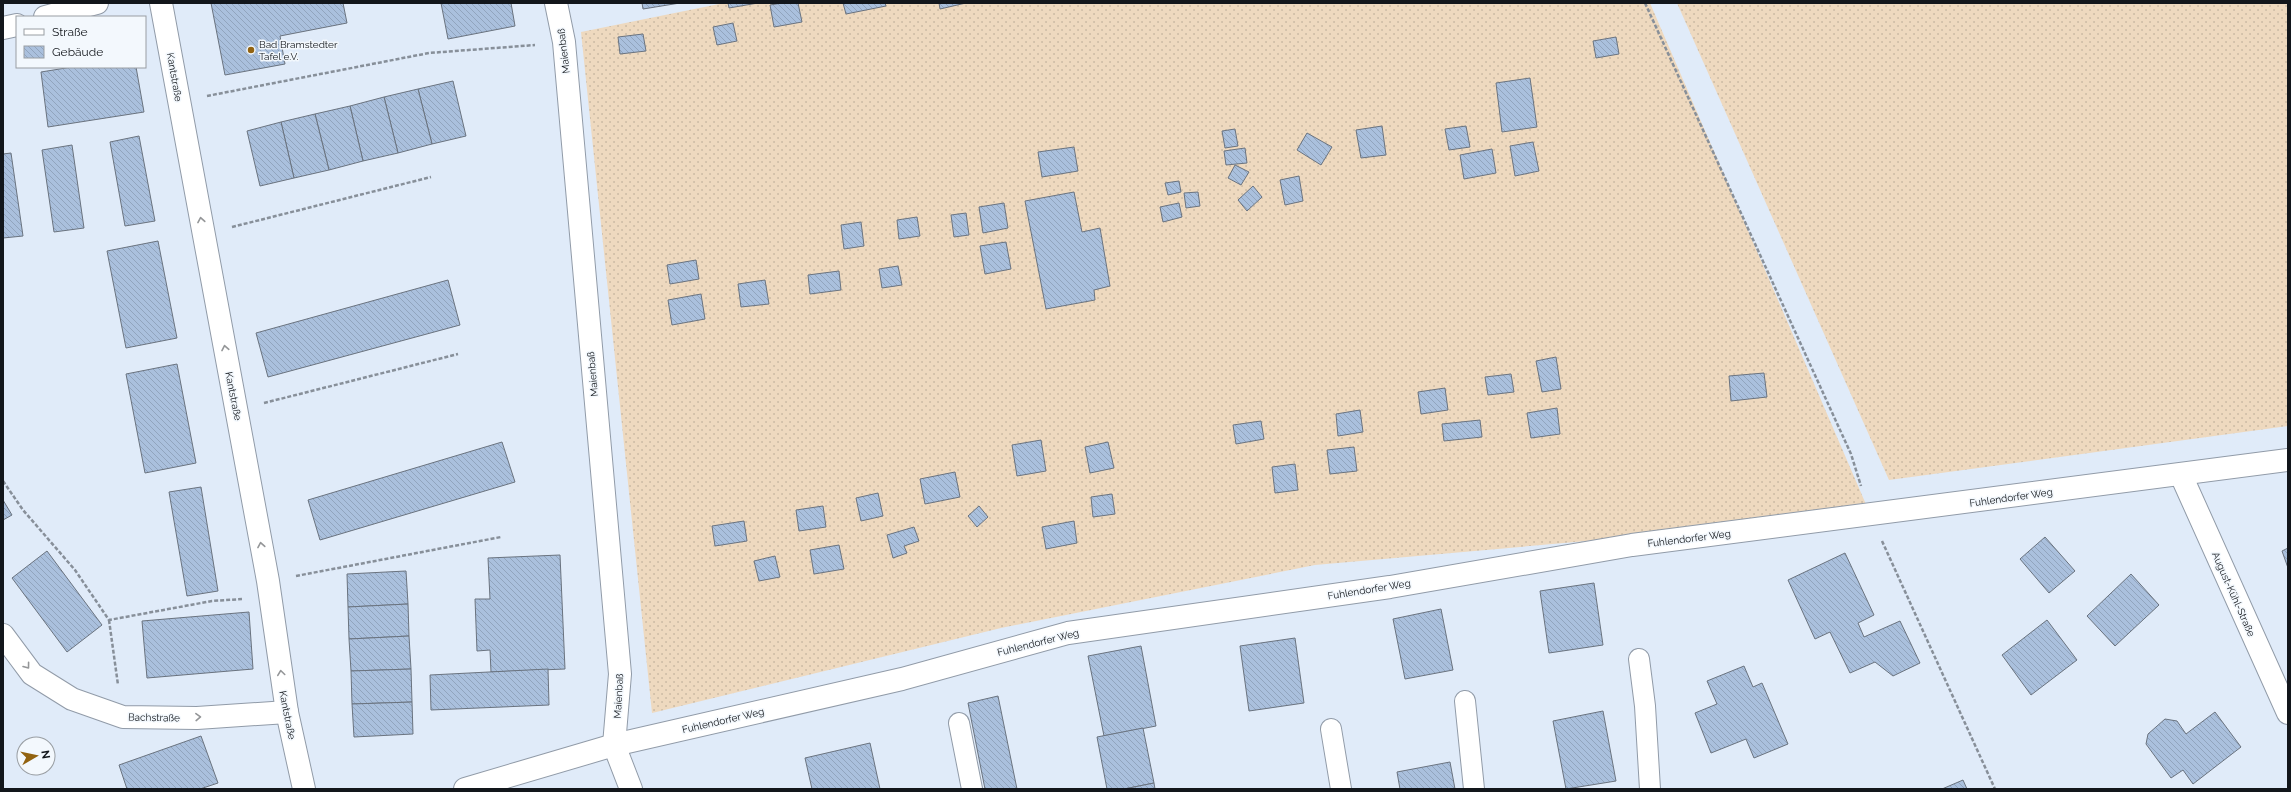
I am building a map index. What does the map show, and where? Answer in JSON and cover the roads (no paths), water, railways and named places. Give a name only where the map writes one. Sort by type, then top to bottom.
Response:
[{"type":"street","points":[[49,16],[97,3]]},
{"type":"street","name":"Kantstraße","points":[[161,3],[269,589],[286,712],[304,789]]},
{"type":"street","name":"Maienbaß","points":[[556,3],[564,42],[620,674],[614,745]]},
{"type":"street","points":[[3,28],[16,25]]},
{"type":"street","name":"Fuhlendorfer Weg","points":[[465,789],[614,745],[902,679],[1068,633],[1390,587],[1632,545],[1871,516],[2288,460]]},
{"type":"street","name":"August-Kühl-Straße","points":[[2181,475],[2288,713]]},
{"type":"street","name":"Bachstraße","points":[[3,635],[32,674],[72,699],[123,717],[197,718],[286,712]]},
{"type":"street","points":[[614,745],[631,789]]},
{"type":"lane","points":[[1639,659],[1645,706],[1650,789]]},
{"type":"lane","points":[[1465,701],[1474,789]]},
{"type":"lane","points":[[959,723],[972,789]]},
{"type":"lane","points":[[1331,729],[1341,789]]},
{"type":"place","name":"Bad Bramstedter Tafel e.V.","points":[[251,50]]}]
